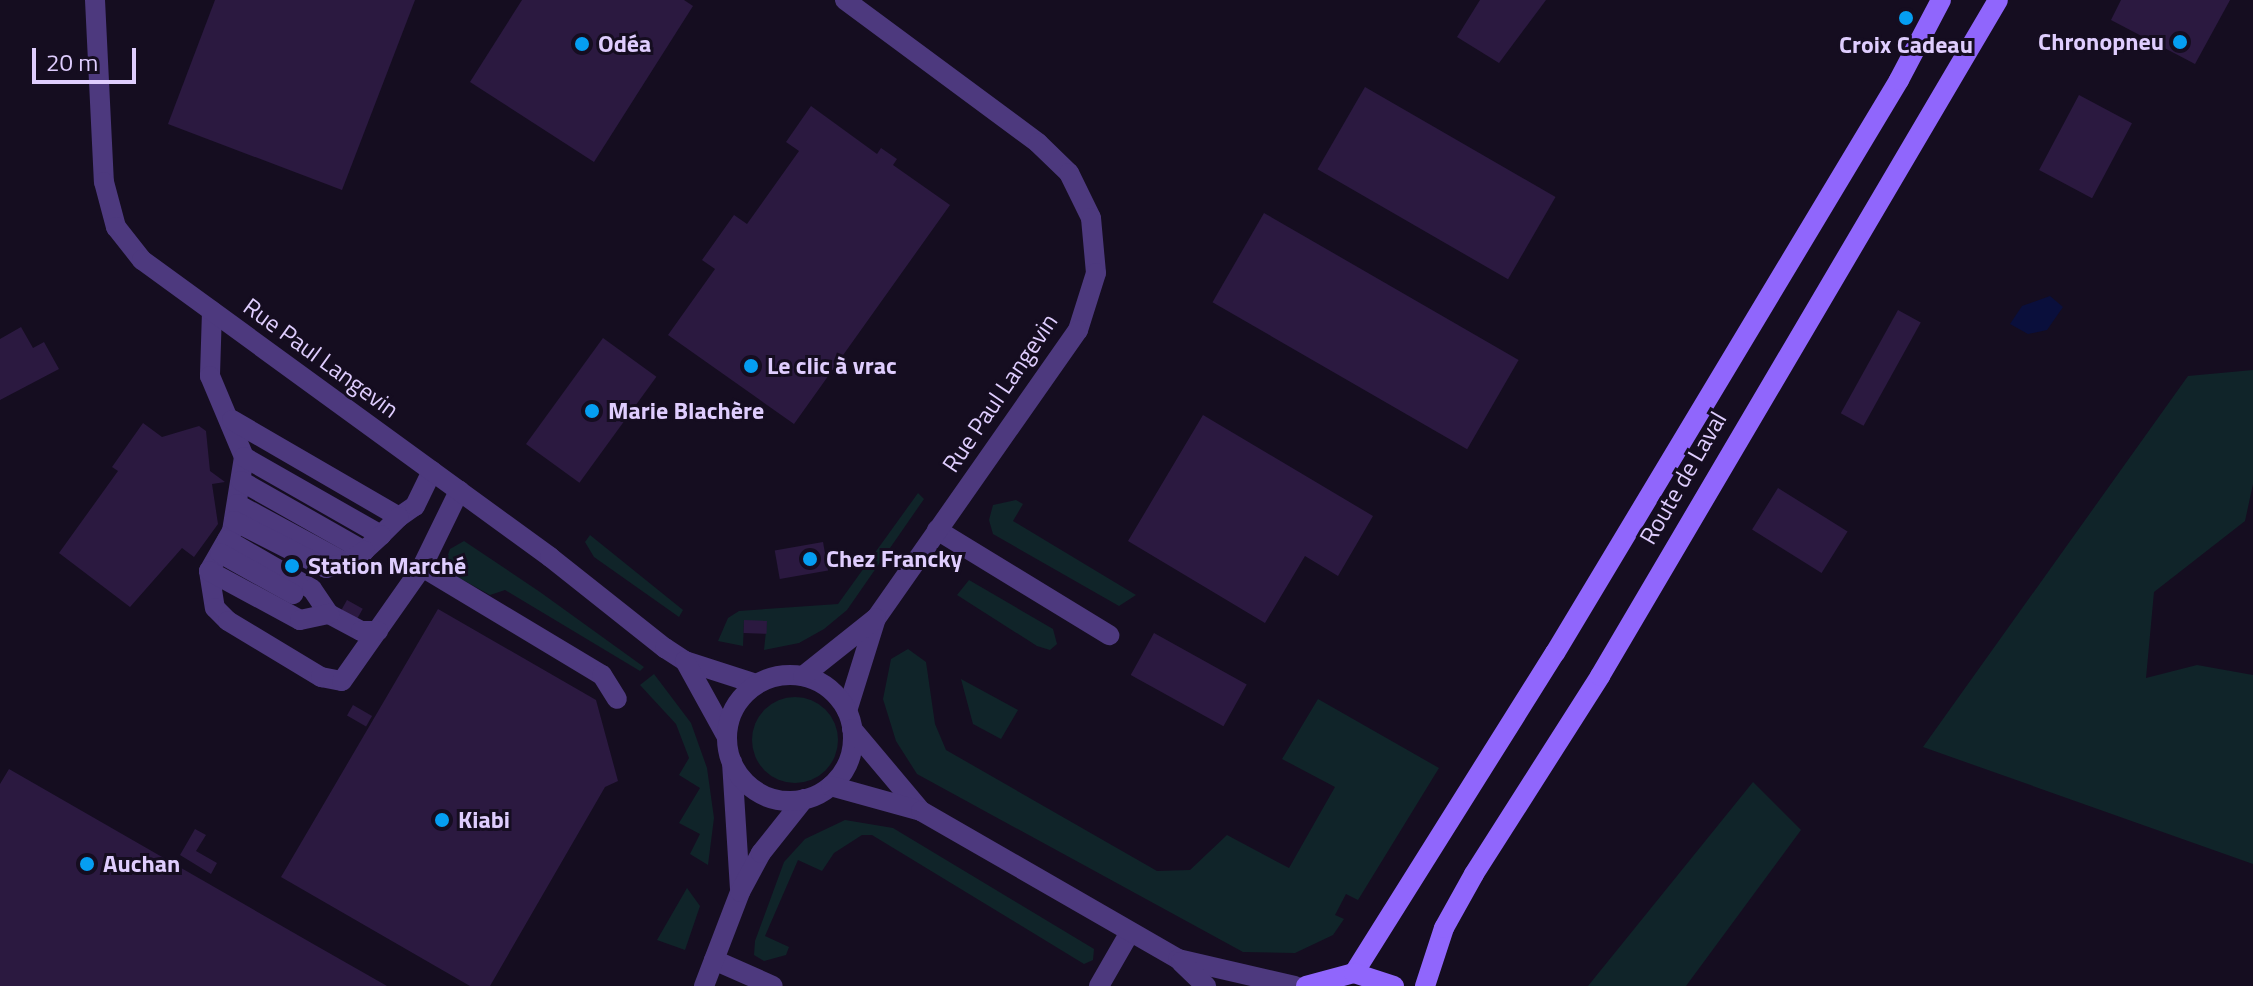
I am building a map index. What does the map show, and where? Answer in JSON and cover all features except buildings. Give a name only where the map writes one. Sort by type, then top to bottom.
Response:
[{"type":"main road","name":"Route de Laval","points":[[1354,973],[1555,653],[1899,80],[1941,0]]},
{"type":"main road","name":"Route de Laval","points":[[1425,986],[1444,928],[1474,874],[1600,676],[1998,0]]},
{"type":"main road","points":[[1306,986],[1354,973],[1394,986]]},
{"type":"street","name":"Rue Paul Langevin","points":[[95,0],[104,182],[116,227],[142,260],[432,471],[685,661],[756,684]]},
{"type":"street","name":"Rue Paul Langevin","points":[[803,676],[876,618],[1078,330],[1096,273],[1091,218],[1069,173],[1038,143],[845,0]]},
{"type":"street","points":[[212,311],[210,376],[232,420],[244,457],[230,530],[209,571],[215,608],[228,621],[331,682],[342,681],[422,567],[459,491]]},
{"type":"street","points":[[232,420],[399,517]]},
{"type":"street","points":[[244,457],[381,535]]},
{"type":"street","points":[[230,530],[346,563],[415,506],[432,471]]},
{"type":"street","points":[[241,481],[364,551]]},
{"type":"street","points":[[230,530],[312,589],[329,614],[361,631],[378,631]]},
{"type":"street","points":[[937,530],[1109,635]]},
{"type":"street","points":[[422,567],[602,675],[617,699]]},
{"type":"street","points":[[209,571],[300,620],[329,614]]},
{"type":"street","name":"Rue Paul Langevin","points":[[850,720],[876,618]]},
{"type":"street","name":"Rue Paul Langevin","points":[[685,661],[727,737]]},
{"type":"street","points":[[740,892],[732,762],[727,737],[740,698],[770,677],[803,676],[821,682],[921,811]]},
{"type":"street","points":[[704,986],[740,892],[761,853],[804,799],[831,786],[849,760],[850,720]]},
{"type":"street","points":[[732,762],[761,794],[804,799]]},
{"type":"street","points":[[831,786],[921,811],[1178,959],[1206,986]]},
{"type":"street","points":[[1099,986],[1130,932]]},
{"type":"street","points":[[1178,959],[1295,986]]},
{"type":"street","points":[[714,960],[773,986]]},
{"type":"green space","points":[[2253,370],[2253,484],[2245,521],[2154,592],[2146,678],[2197,665],[2253,675],[2253,864],[1923,747],[2188,376]]},
{"type":"green space","points":[[918,493],[924,499],[847,610],[824,629],[799,643],[764,650],[767,621],[744,621],[743,646],[718,641],[728,618],[739,611],[838,604]]},
{"type":"green space","points":[[1016,500],[1023,504],[1013,521],[1136,595],[1119,606],[993,534],[989,520],[993,505]]},
{"type":"green space","points":[[590,535],[683,610],[679,617],[594,557],[585,542]]},
{"type":"green space","points":[[464,541],[644,667],[640,671],[505,590],[490,595],[443,569],[450,549]]},
{"type":"green space","points":[[969,580],[1053,629],[1057,644],[1050,650],[1037,646],[957,595]]},
{"type":"green space","points":[[908,649],[926,662],[935,724],[946,750],[1157,871],[1190,870],[1227,835],[1289,868],[1335,787],[1282,759],[1318,699],[1439,768],[1358,900],[1346,894],[1335,915],[1344,919],[1333,935],[1295,953],[1243,952],[917,774],[896,741],[883,699],[891,659]]},
{"type":"green space","points":[[654,674],[691,723],[707,768],[714,818],[708,865],[690,854],[700,834],[679,823],[700,788],[679,775],[689,758],[676,724],[640,685]]},
{"type":"green space","points":[[961,679],[1018,710],[1001,739],[973,724]]},
{"type":"green space","points":[[787,697],[803,697],[826,709],[835,723],[838,740],[835,757],[826,771],[803,783],[787,783],[771,776],[759,764],[752,748],[752,732],[759,716],[771,704]]},
{"type":"green space","points":[[1753,782],[1801,830],[1686,986],[1588,986]]},
{"type":"green space","points":[[845,820],[893,828],[1094,949],[1093,960],[1084,964],[872,835],[862,835],[834,853],[822,871],[798,860],[765,936],[789,947],[786,955],[764,961],[754,955],[755,941],[784,862],[805,839]]},
{"type":"green space","points":[[687,888],[700,906],[685,950],[657,940]]},
{"type":"shaded area","points":[[2050,296],[2063,307],[2047,330],[2028,334],[2010,324],[2022,306]]},
{"type":"place","name":"Croix Cadeau","points":[[1906,18]]},
{"type":"place","name":"Chronopneu","points":[[2180,42]]},
{"type":"place","name":"Odéa","points":[[582,44]]},
{"type":"place","name":"Le clic à vrac","points":[[751,366]]},
{"type":"place","name":"Marie Blachère","points":[[592,411]]},
{"type":"place","name":"Chez Francky","points":[[810,559]]},
{"type":"place","name":"Station Marché","points":[[292,566]]},
{"type":"place","name":"Kiabi","points":[[442,820]]},
{"type":"place","name":"Auchan","points":[[87,864]]}]
